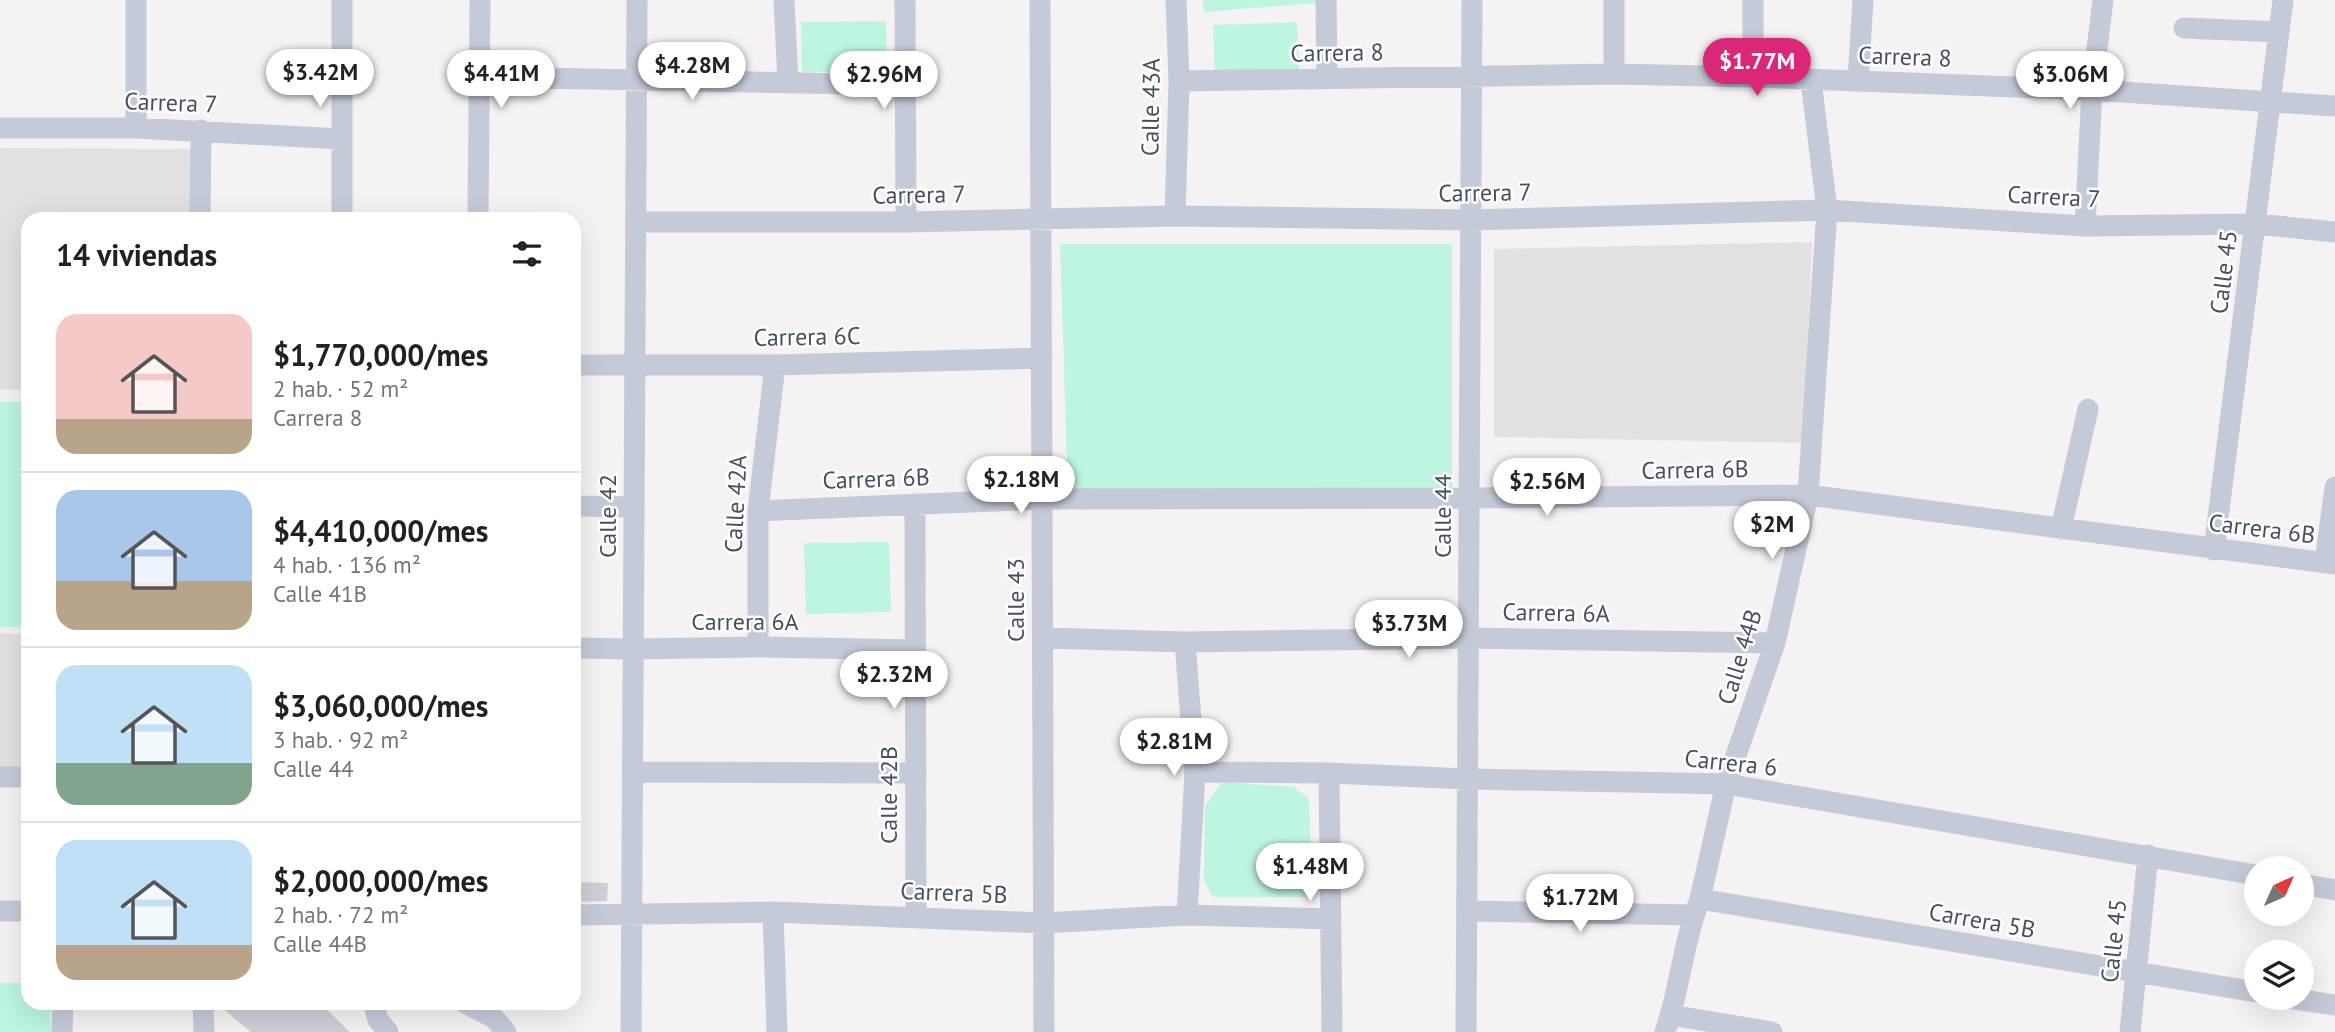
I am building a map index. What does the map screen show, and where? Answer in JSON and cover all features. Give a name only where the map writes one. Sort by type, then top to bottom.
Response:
[{"type":"street","points":[[136,0],[136,128]]},
{"type":"street","points":[[342,0],[342,212]]},
{"type":"street","points":[[478,212],[480,0]]},
{"type":"street","name":"Calle 42","points":[[631,1032],[637,0]]},
{"type":"street","points":[[784,0],[788,83]]},
{"type":"street","points":[[905,0],[906,222]]},
{"type":"street","name":"Calle 43","points":[[1040,0],[1044,1032]]},
{"type":"street","name":"Calle 43A","points":[[1175,216],[1179,81],[1176,0]]},
{"type":"street","points":[[1326,0],[1327,79]]},
{"type":"street","name":"Calle 44","points":[[1466,1032],[1472,0]]},
{"type":"street","points":[[1614,0],[1614,74]]},
{"type":"street","points":[[1753,0],[1753,77]]},
{"type":"street","points":[[1858,81],[1863,0]]},
{"type":"street","points":[[2085,226],[2092,90],[2104,0]]},
{"type":"street","name":"Calle 45","points":[[2214,550],[2283,0]]},
{"type":"street","points":[[2184,28],[2280,32]]},
{"type":"street","name":"Carrera 8","points":[[1179,81],[1614,74],[1753,77],[2092,90],[2335,106]]},
{"type":"street","points":[[481,77],[904,85]]},
{"type":"street","name":"Calle 44B","points":[[1668,1024],[1726,785],[1775,642],[1808,495],[1827,210],[1811,80]]},
{"type":"street","name":"Carrera 7","points":[[0,128],[201,130],[341,139]]},
{"type":"street","points":[[200,212],[201,130]]},
{"type":"street","name":"Carrera 7","points":[[636,222],[906,222],[1175,216],[1471,220],[1827,210],[2085,226],[2256,224],[2335,232]]},
{"type":"street","name":"Carrera 6C","points":[[581,365],[775,365],[1042,358]]},
{"type":"street","name":"Calle 42A","points":[[758,647],[758,511],[775,365]]},
{"type":"street","points":[[2061,529],[2088,409]]},
{"type":"street","points":[[2330,563],[2335,486]]},
{"type":"street","name":"Carrera 6B","points":[[758,511],[1042,499],[1808,495],[2330,563]]},
{"type":"street","name":"Calle 42B","points":[[915,504],[916,918]]},
{"type":"street","points":[[581,506],[634,507]]},
{"type":"street","name":"Carrera 6A","points":[[1043,638],[1185,642],[1468,638],[1775,642]]},
{"type":"street","points":[[1185,642],[1195,772],[1187,915]]},
{"type":"street","name":"Carrera 6A","points":[[581,648],[758,647],[915,650]]},
{"type":"street","points":[[633,772],[915,774]]},
{"type":"street","name":"Carrera 6","points":[[1195,772],[1329,773],[1726,785],[2244,873]]},
{"type":"street","points":[[1329,773],[1332,1032]]},
{"type":"street","points":[[0,777],[21,777]]},
{"type":"street","name":"Calle 45","points":[[2130,1032],[2148,855]]},
{"type":"street","points":[[2314,886],[2335,890]]},
{"type":"street","name":"Carrera 5B","points":[[1467,911],[1697,907],[2244,990]]},
{"type":"street","points":[[0,911],[21,911]]},
{"type":"street","points":[[773,912],[777,1032]]},
{"type":"street","name":"Carrera 5B","points":[[581,915],[773,912],[1044,923],[1187,915],[1331,919]]},
{"type":"street","points":[[2314,1002],[2335,1005]]},
{"type":"street","points":[[62,1032],[63,1010]]},
{"type":"street","points":[[203,1010],[204,1032]]},
{"type":"street","points":[[375,1010],[378,1020],[388,1032]]},
{"type":"street","points":[[479,1010],[494,1018],[506,1032]]},
{"type":"street","points":[[1668,1024],[1772,1032]]},
{"type":"shaded area","points":[[0,148],[194,149],[196,212],[21,212],[21,389],[0,390]]},
{"type":"shaded area","points":[[1812,242],[1804,443],[1494,437],[1494,249]]},
{"type":"shaded area","points":[[0,633],[21,634],[21,772],[0,771]]},
{"type":"green space","points":[[1203,0],[1316,0],[1317,3],[1204,12]]},
{"type":"green space","points":[[886,21],[887,72],[802,72],[801,22]]},
{"type":"green space","points":[[1297,22],[1299,70],[1215,74],[1213,25]]},
{"type":"green space","points":[[1060,244],[1452,244],[1452,501],[1068,491]]},
{"type":"green space","points":[[0,402],[21,402],[21,627],[0,627]]},
{"type":"green space","points":[[889,542],[891,612],[806,614],[804,543]]},
{"type":"green space","points":[[1222,782],[1294,787],[1309,799],[1312,887],[1304,897],[1213,897],[1204,880],[1205,806]]},
{"type":"green space","points":[[0,983],[21,983],[21,1010],[50,1010],[51,1032],[0,1032]]},
{"type":"building","points":[[581,882],[608,883],[607,901],[581,902]]},
{"type":"building","points":[[224,1010],[327,1010],[350,1032],[251,1032]]}]
